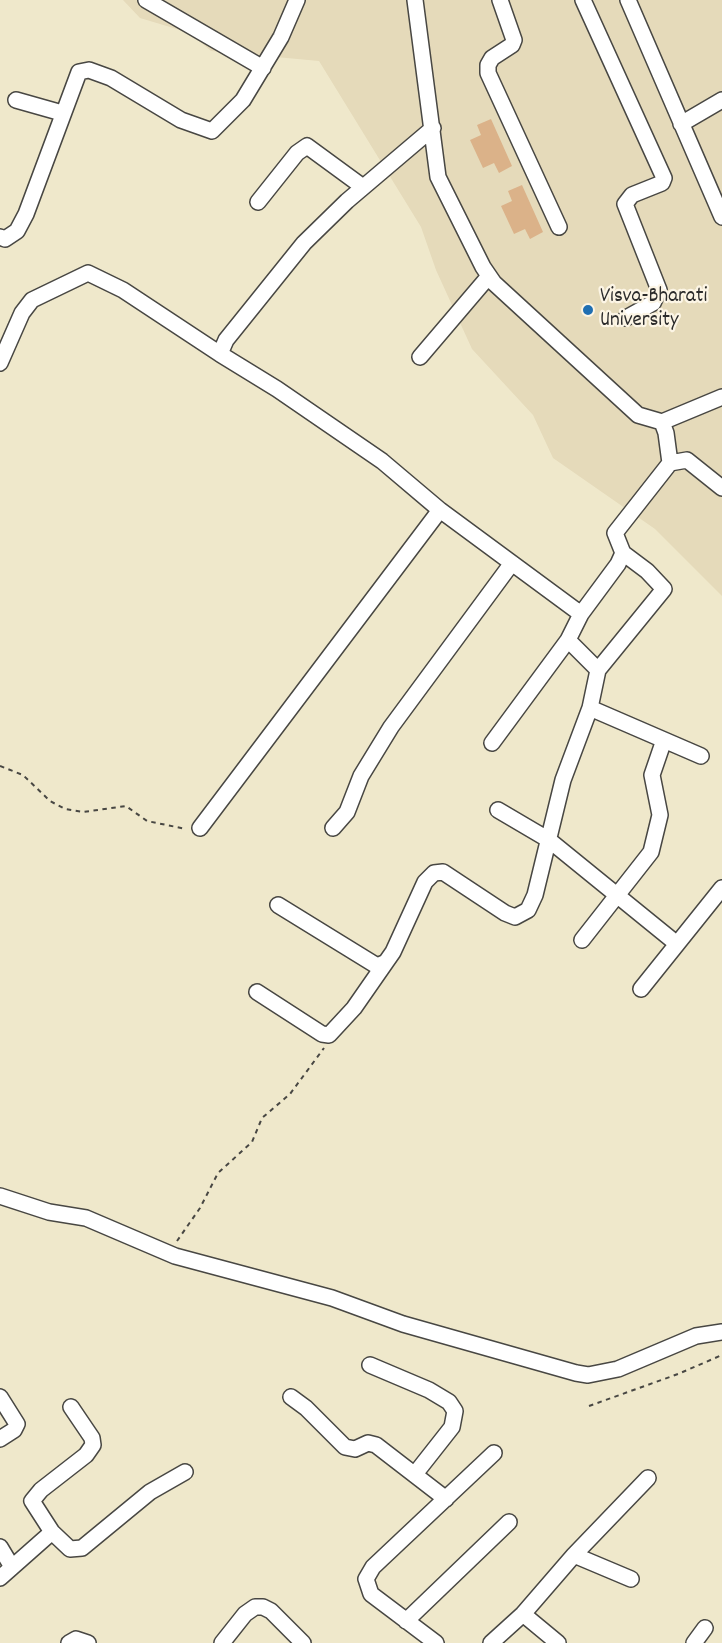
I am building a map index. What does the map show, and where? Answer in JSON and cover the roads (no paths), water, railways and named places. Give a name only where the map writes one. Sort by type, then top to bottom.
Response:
[{"type":"street","points":[[146,0],[263,68]]},
{"type":"street","points":[[0,237],[5,238],[17,231],[26,214],[79,72],[89,70],[111,78],[181,120],[212,131],[243,100],[263,68],[297,0]]},
{"type":"street","points":[[415,0],[438,177],[489,276],[638,415],[662,423],[722,397]]},
{"type":"street","points":[[500,0],[514,40],[512,45],[492,58],[488,65],[488,73],[558,226]]},
{"type":"street","points":[[583,0],[664,178],[662,183],[632,195],[625,204],[659,290],[653,303],[626,318]]},
{"type":"street","points":[[628,0],[722,216]]},
{"type":"street","points":[[16,100],[62,113]]},
{"type":"street","points":[[681,124],[722,100]]},
{"type":"street","points":[[220,354],[226,340],[304,243],[363,187],[433,128]]},
{"type":"street","points":[[258,202],[297,153],[307,146],[363,187]]},
{"type":"street","points":[[0,363],[22,313],[32,300],[88,273],[123,290],[304,407],[382,461],[440,510],[581,614]]},
{"type":"street","points":[[420,357],[489,276]]},
{"type":"street","points":[[662,423],[666,433],[670,463]]},
{"type":"street","points":[[258,992],[321,1034],[329,1035],[354,1008],[386,962],[425,882],[434,873],[443,872],[505,913],[515,916],[523,915],[535,896],[563,780],[590,708],[598,670],[664,589],[647,571],[622,554],[615,533],[670,463],[687,460],[722,488]]},
{"type":"street","points":[[200,828],[440,510]]},
{"type":"street","points":[[492,743],[567,640],[581,614],[618,564],[622,554]]},
{"type":"street","points":[[333,828],[347,812],[361,776],[391,727],[512,563]]},
{"type":"street","points":[[567,640],[598,670]]},
{"type":"street","points":[[590,708],[701,756]]},
{"type":"street","points":[[582,940],[642,865],[655,839],[660,815],[652,775],[664,740]]},
{"type":"street","points":[[498,810],[549,840],[677,944]]},
{"type":"street","points":[[641,988],[722,888]]},
{"type":"street","points":[[278,905],[369,963],[377,966],[386,962]]},
{"type":"street","points":[[0,1196],[50,1212],[92,1220],[168,1253],[332,1298],[403,1324],[576,1373],[588,1375],[618,1369],[696,1336],[722,1332]]},
{"type":"street","points":[[370,1365],[429,1390],[449,1402],[454,1411],[452,1427],[415,1474]]},
{"type":"street","points":[[0,1397],[17,1424],[14,1430],[0,1439]]},
{"type":"street","points":[[291,1397],[306,1408],[345,1447],[355,1449],[373,1443],[446,1498]]},
{"type":"street","points":[[71,1407],[92,1438],[93,1445],[86,1455],[34,1497],[33,1506],[52,1532],[70,1549],[82,1548],[150,1492],[185,1472]]},
{"type":"street","points":[[436,1643],[371,1594],[366,1579],[374,1567],[494,1453]]},
{"type":"street","points":[[491,1643],[523,1614],[574,1555],[648,1478]]},
{"type":"street","points":[[406,1621],[509,1522]]},
{"type":"street","points":[[0,1578],[52,1532]]},
{"type":"street","points":[[0,1547],[12,1567]]},
{"type":"street","points":[[574,1555],[631,1579]]},
{"type":"street","points":[[222,1643],[244,1614],[255,1607],[263,1607],[271,1611],[303,1643]]},
{"type":"street","points":[[523,1614],[558,1643]]},
{"type":"street","points":[[694,1643],[705,1628]]},
{"type":"street","points":[[69,1643],[76,1639],[88,1643]]},
{"type":"place","name":"Visva-Bharati University","points":[[588,310]]}]
